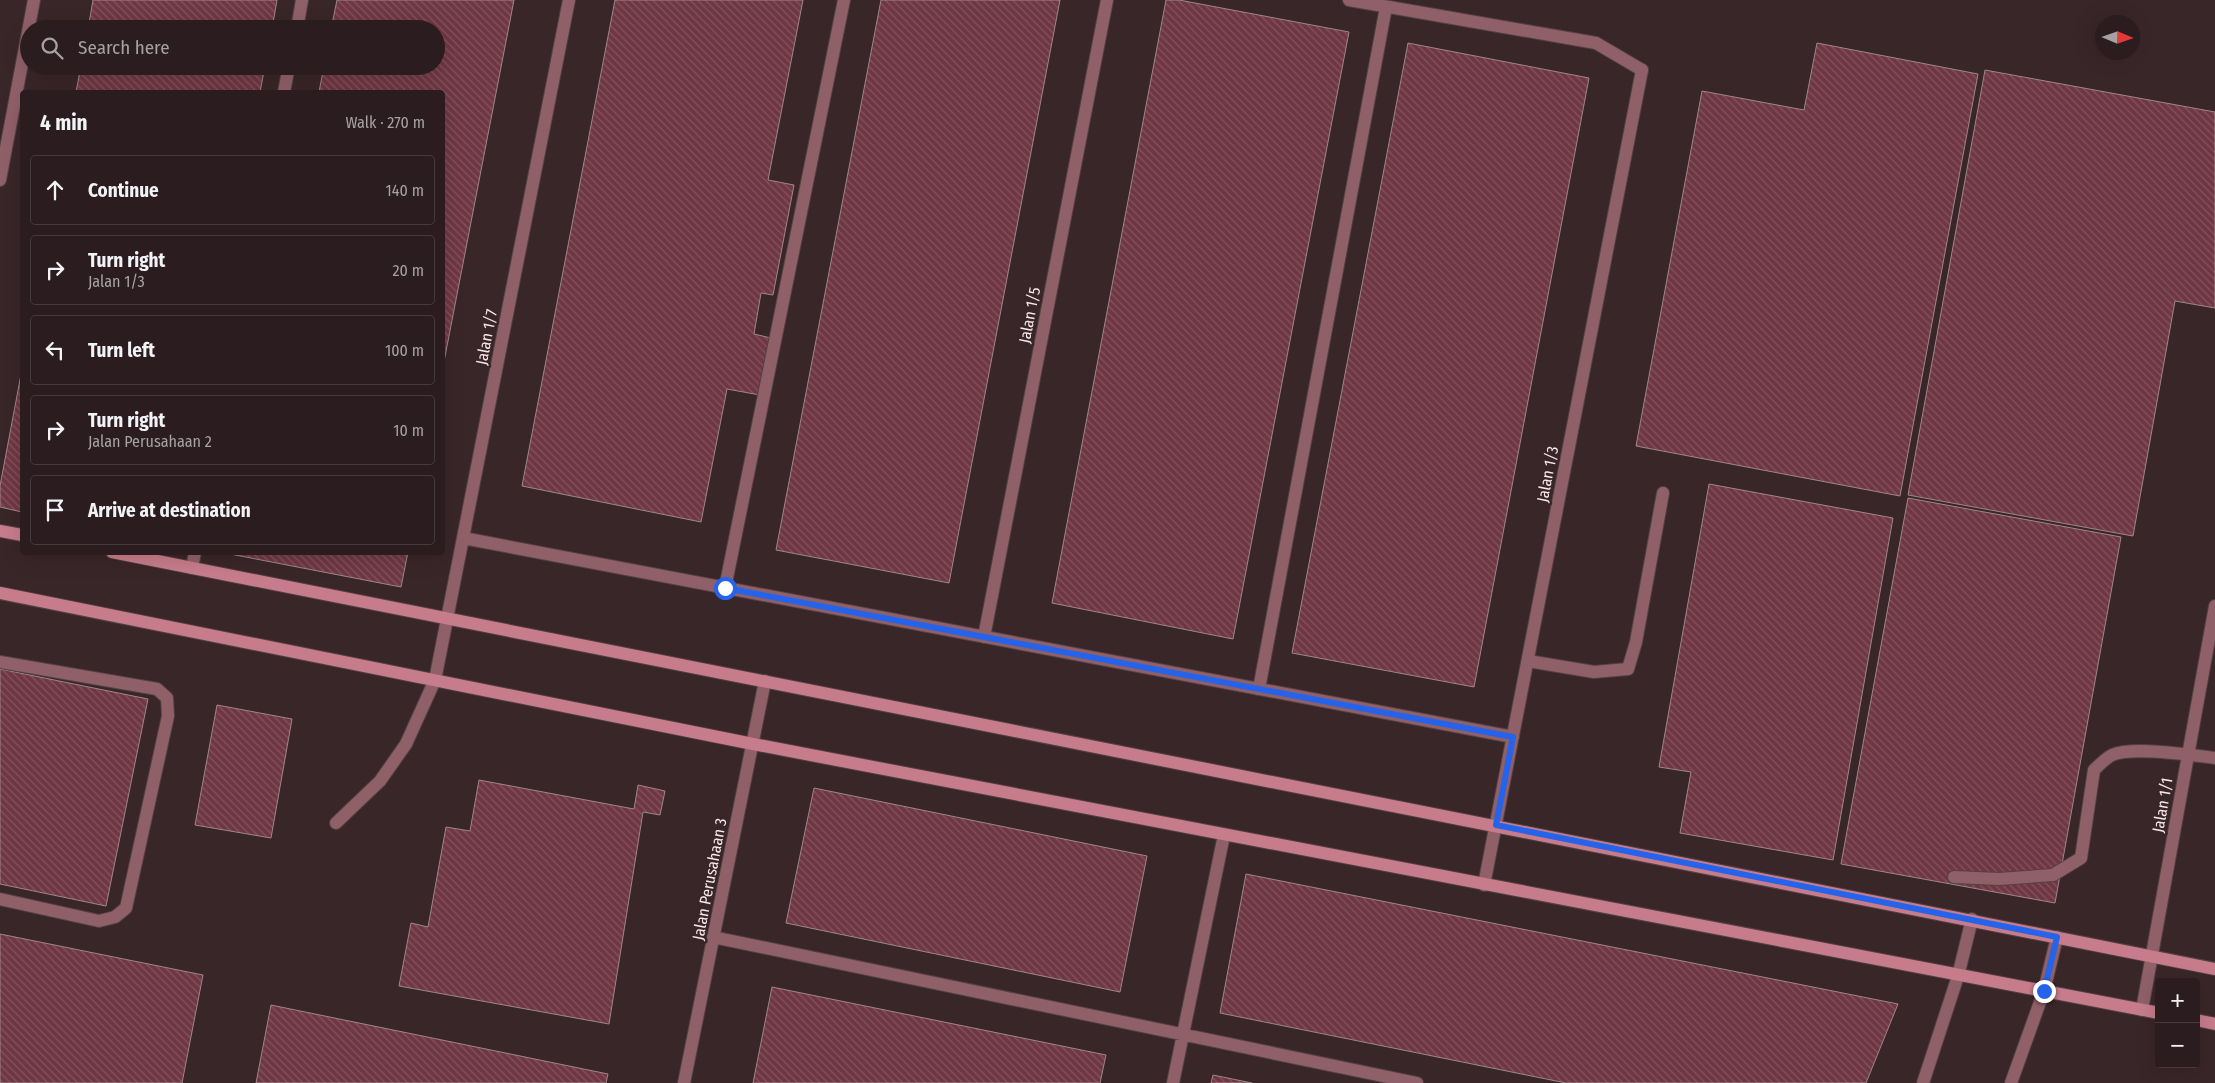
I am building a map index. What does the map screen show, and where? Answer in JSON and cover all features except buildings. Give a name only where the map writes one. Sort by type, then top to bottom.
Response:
[{"type":"street","points":[[30,20],[34,0]]},
{"type":"street","points":[[298,20],[302,0]]},
{"type":"street","name":"Jalan 1/7","points":[[336,823],[380,781],[406,744],[435,680],[569,0]]},
{"type":"street","points":[[725,588],[844,0]]},
{"type":"street","name":"Jalan 1/5","points":[[984,637],[1107,0]]},
{"type":"street","points":[[1259,689],[1386,7],[1349,0]]},
{"type":"street","name":"Jalan 1/3","points":[[1386,7],[1596,43],[1642,70],[1484,885]]},
{"type":"street","points":[[0,180],[20,74]]},
{"type":"street","points":[[284,90],[287,75]]},
{"type":"street","points":[[1528,661],[1594,672],[1628,669],[1636,642],[1663,493]]},
{"type":"street","points":[[0,531],[20,535]]},
{"type":"street","points":[[463,538],[1513,737]]},
{"type":"street","points":[[127,555],[1972,919],[2215,969]]},
{"type":"street","points":[[192,568],[194,555]]},
{"type":"street","points":[[0,593],[752,744],[2155,1012]]},
{"type":"street","name":"Jalan 1/1","points":[[2142,1010],[2215,606]]},
{"type":"street","points":[[0,662],[157,689],[167,698],[168,716],[126,908],[115,917],[99,921],[0,899]]},
{"type":"street","name":"Jalan Perusahaan 3","points":[[684,1083],[765,681]]},
{"type":"street","points":[[1954,877],[1998,879],[2053,875],[2081,858],[2094,770],[2112,755],[2130,752],[2188,754],[2215,758]]},
{"type":"street","points":[[1173,1083],[1224,835]]},
{"type":"street","points":[[1923,1083],[1958,976],[1972,919]]},
{"type":"street","points":[[713,937],[1417,1083]]},
{"type":"street","points":[[2011,1083],[2044,991],[2057,937]]},
{"type":"street","points":[[2200,1021],[2215,1024]]},
{"type":"route","points":[[725,588],[1513,737],[1496,825],[2057,937],[2044,991]]}]
